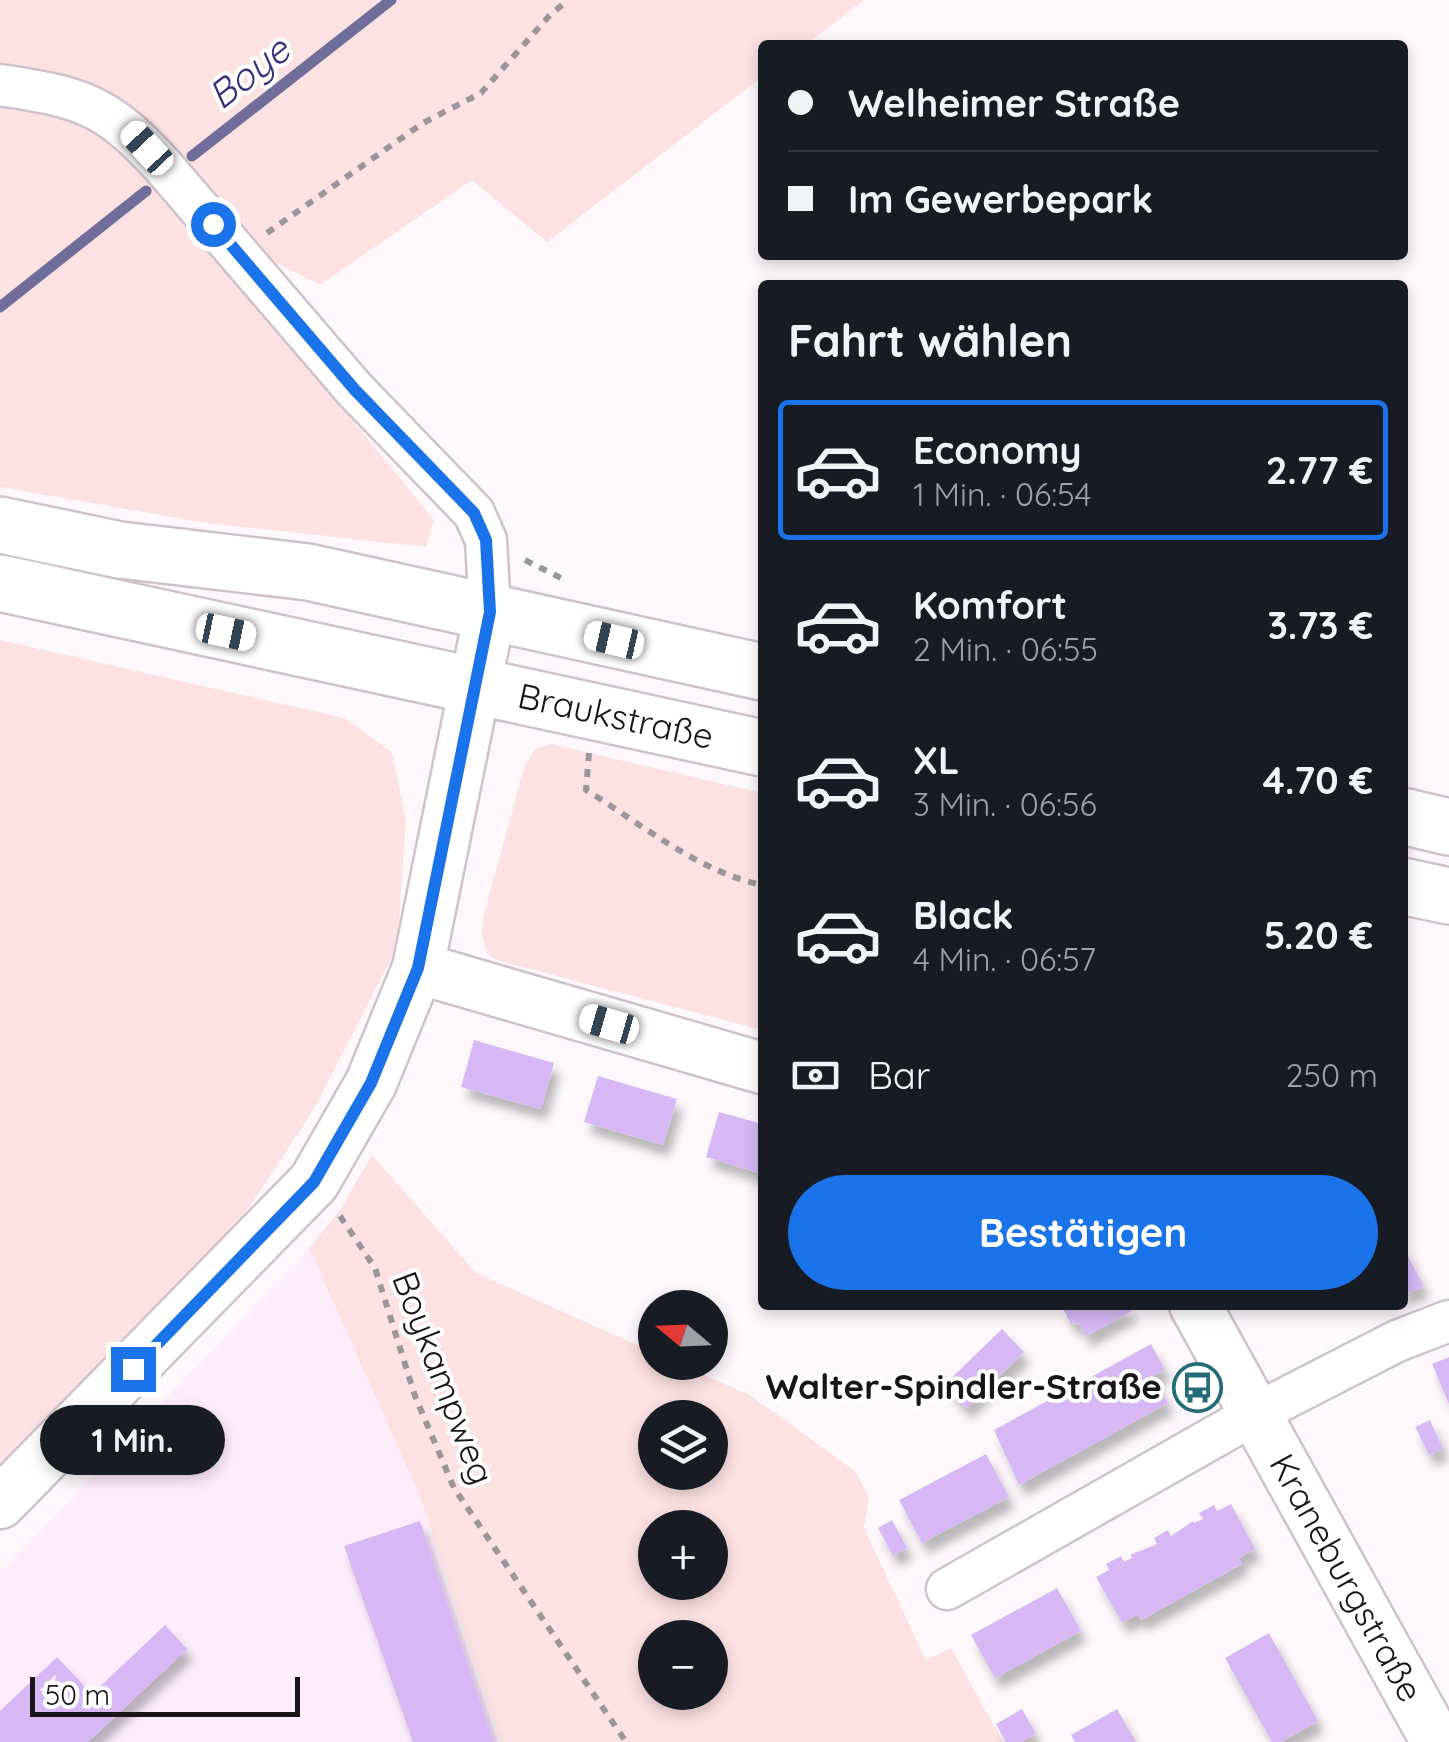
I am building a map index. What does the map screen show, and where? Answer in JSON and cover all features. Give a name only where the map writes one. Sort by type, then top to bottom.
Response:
[{"type":"main road","points":[[0,525],[120,550],[308,572],[758,671]]},
{"type":"main road","name":"Braukstraße","points":[[0,583],[758,747]]},
{"type":"main road","points":[[1408,817],[1449,827]]},
{"type":"main road","points":[[1408,887],[1449,896]]},
{"type":"street","points":[[0,85],[88,102],[132,132],[355,390],[474,513],[486,540],[490,612],[418,968],[371,1083],[314,1182],[0,1504]]},
{"type":"street","points":[[418,968],[758,1067]]},
{"type":"street","name":"Kraneburgstraße","points":[[1198,1310],[1436,1742]]},
{"type":"street","points":[[1254,1415],[1397,1341],[1449,1321]]},
{"type":"street","name":"Kraneburgstraße","points":[[946,1589],[1254,1415]]},
{"type":"path","points":[[238,254],[423,123],[481,93],[568,0]]},
{"type":"path","name":"Boykampweg","points":[[314,1182],[375,1268],[415,1396],[454,1488],[626,1742]]},
{"type":"shaded area","points":[[0,0],[864,0],[812,40],[758,40],[758,80],[547,242],[472,180],[320,285],[190,220],[434,520],[426,547],[200,522],[0,487]]},
{"type":"shaded area","points":[[0,640],[344,718],[392,752],[406,821],[397,948],[315,1107],[229,1238],[0,1478]]},
{"type":"shaded area","points":[[551,744],[758,792],[758,1029],[496,960],[487,954],[483,918],[524,768],[535,749]]},
{"type":"shaded area","points":[[372,1155],[476,1273],[638,1345],[638,1380],[716,1380],[750,1395],[855,1471],[869,1497],[864,1528],[926,1660],[951,1648],[1003,1742],[501,1742],[421,1499],[309,1248],[340,1210]]},
{"type":"shaded area","points":[[309,1248],[421,1499],[501,1742],[0,1742],[0,1573]]},
{"type":"building","points":[[474,1040],[554,1063],[541,1109],[461,1087]]},
{"type":"building","points":[[598,1076],[677,1099],[663,1145],[584,1122]]},
{"type":"building","points":[[719,1112],[758,1123],[758,1173],[706,1157]]},
{"type":"building","points":[[1408,1256],[1424,1287],[1408,1293]]},
{"type":"building","points":[[1064,1310],[1132,1311],[1086,1336],[1079,1323],[1071,1324]]},
{"type":"building","points":[[1002,1329],[1024,1352],[966,1408],[944,1385]]},
{"type":"building","points":[[1151,1344],[1165,1370],[1153,1376],[1168,1403],[1019,1485],[994,1430]]},
{"type":"building","points":[[1449,1357],[1449,1404],[1432,1364]]},
{"type":"building","points":[[1430,1420],[1443,1449],[1429,1455],[1415,1427]]},
{"type":"building","points":[[986,1454],[1009,1497],[922,1543],[899,1500]]},
{"type":"building","points":[[1231,1504],[1255,1549],[1239,1558],[1242,1564],[1141,1620],[1138,1614],[1122,1623],[1096,1577],[1109,1570],[1106,1564],[1121,1556],[1124,1562],[1132,1558],[1130,1555],[1157,1544],[1154,1538],[1168,1530],[1171,1536],[1203,1519],[1199,1513],[1214,1505],[1217,1511]]},
{"type":"building","points":[[892,1520],[907,1548],[893,1556],[878,1528]]},
{"type":"building","points":[[420,1521],[494,1742],[413,1742],[344,1546]]},
{"type":"building","points":[[1057,1588],[1081,1631],[995,1678],[971,1635]]},
{"type":"building","points":[[165,1625],[187,1649],[88,1742],[0,1742],[0,1711],[57,1657],[92,1694]]},
{"type":"building","points":[[1269,1633],[1318,1721],[1281,1742],[1272,1742],[1225,1658]]},
{"type":"building","points":[[1022,1709],[1036,1734],[1021,1742],[1006,1742],[996,1724]]},
{"type":"building","points":[[1117,1709],[1136,1742],[1075,1742],[1071,1735]]},
{"type":"waterway","name":"Boye","points":[[192,156],[391,0]]},
{"type":"waterway","name":"Boye","points":[[0,307],[146,191]]},
{"type":"place","name":"Walter-Spindler-Straße","points":[[1197,1387]]},
{"type":"route","points":[[133,1369],[314,1182],[371,1083],[418,968],[490,612],[486,540],[474,513],[355,390],[213,224]]}]
